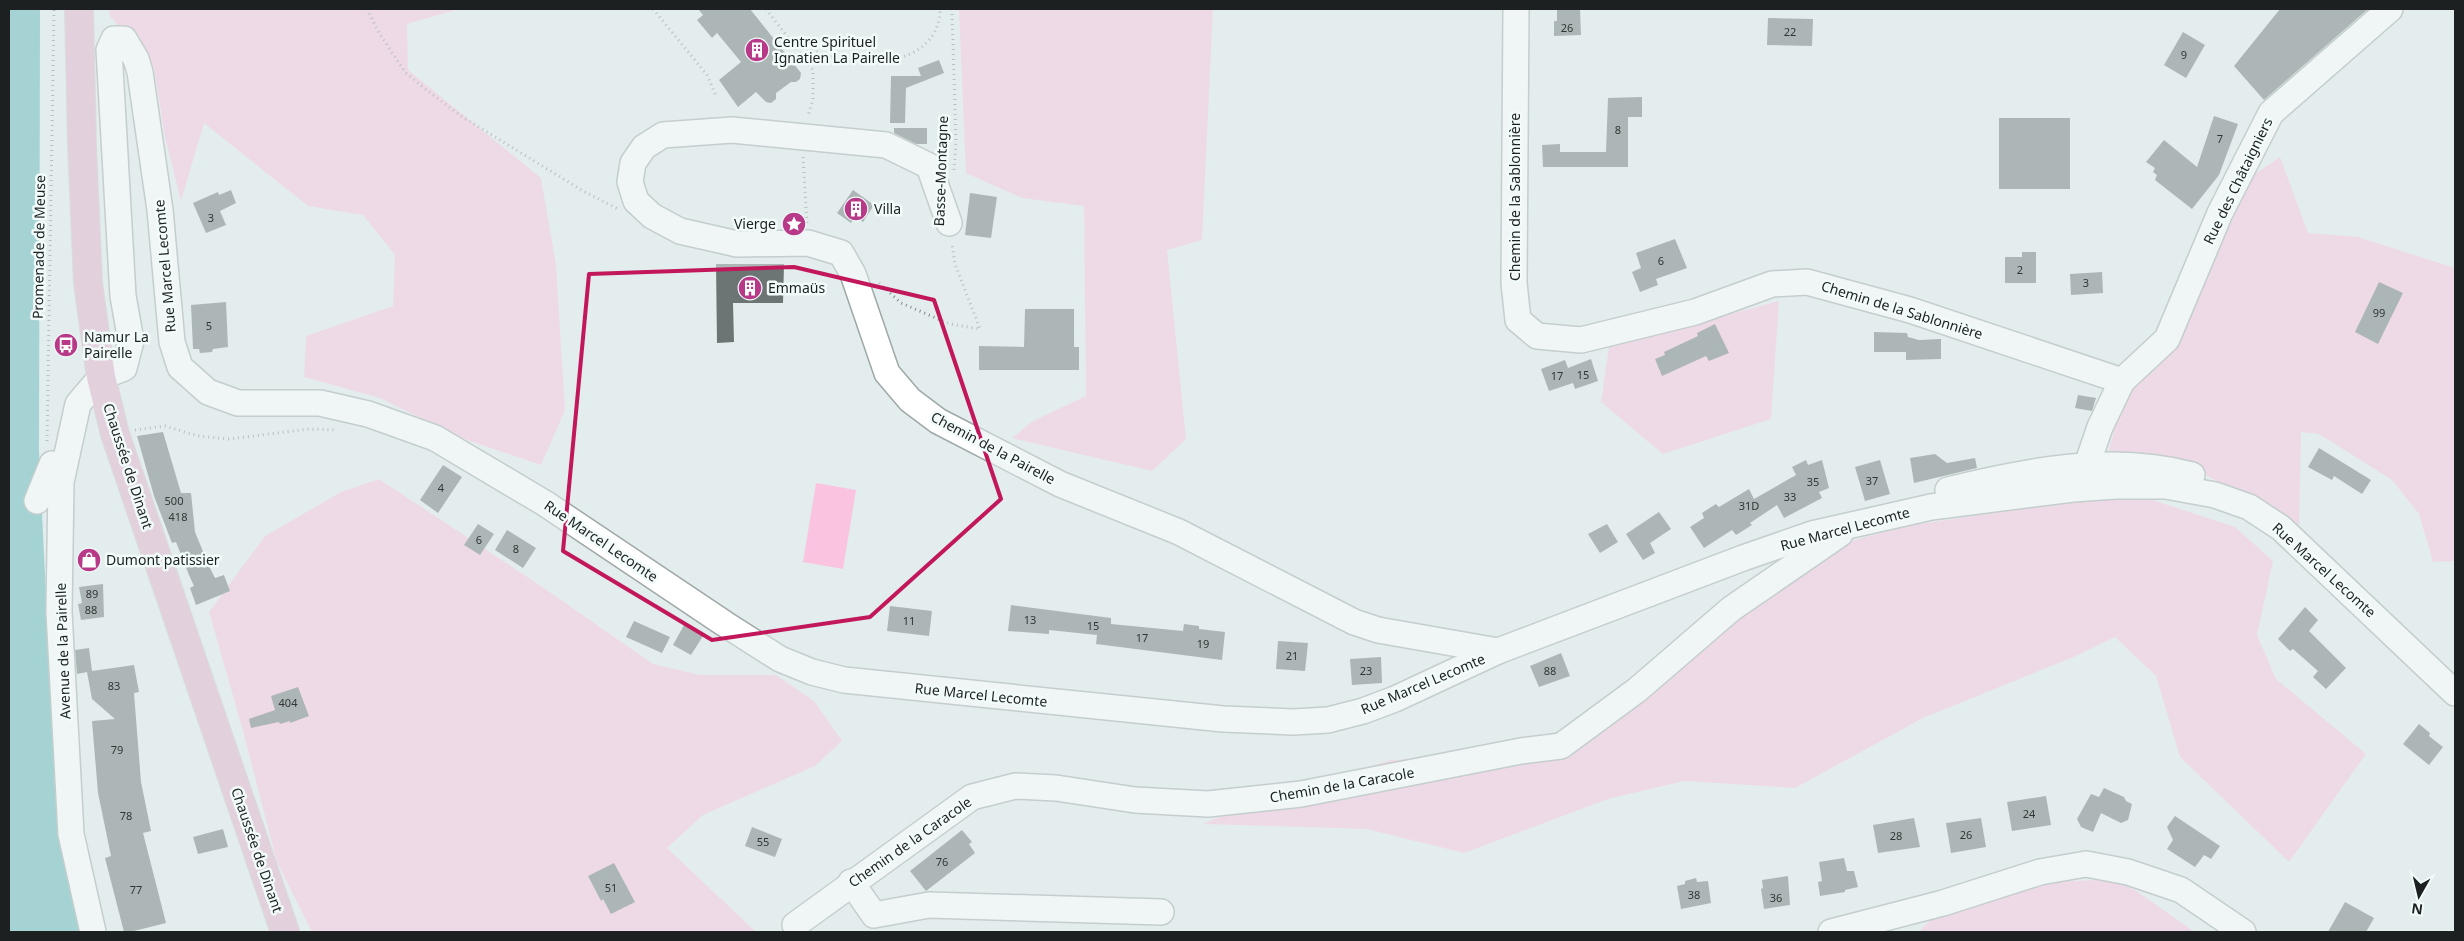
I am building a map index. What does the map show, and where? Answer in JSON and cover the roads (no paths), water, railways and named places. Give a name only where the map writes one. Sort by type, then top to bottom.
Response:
[{"type":"main road","name":"Chaussée de Dinant","points":[[79,9],[88,283],[101,377],[115,434],[285,932]]},
{"type":"street","name":"Chemin de la Sablonnière","points":[[1516,9],[1514,283],[1518,320],[1536,336],[1581,340],[1696,312],[1772,284],[1807,282],[1910,310],[2122,381]]},
{"type":"street","name":"Rue des Châtaigniers","points":[[2122,381],[2168,339],[2220,213],[2272,113],[2390,9]]},
{"type":"street","name":"Rue Marcel Lecomte","points":[[101,377],[124,368],[131,342],[122,280],[109,50],[114,39],[124,39],[136,59],[140,72],[160,210],[169,326],[180,368],[208,392],[238,403],[320,403],[368,414],[435,438],[546,504],[725,624],[780,658],[812,672],[844,680],[1075,706],[1223,719],[1293,722],[1328,720],[1363,711],[1429,684],[1498,651],[1743,558],[1812,534],[1931,507],[2004,496],[2116,486],[2166,486],[2215,495],[2249,507],[2281,528],[2455,693]]},
{"type":"street","name":"Chemin de la Pairelle","points":[[948,223],[928,166],[886,145],[732,130],[663,135],[644,147],[633,163],[630,182],[636,201],[652,216],[680,231],[737,244],[808,242],[841,254],[853,274],[887,373],[910,400],[938,421],[1060,484],[1179,532],[1354,622],[1378,630],[1498,651]]},
{"type":"street","name":"Avenue de la Pairelle","points":[[93,932],[71,834],[59,612],[61,482],[78,404],[101,377]]},
{"type":"street","points":[[2087,465],[2100,427],[2122,381]]},
{"type":"street","points":[[37,501],[52,464]]},
{"type":"street","points":[[1855,523],[1909,500],[2002,477],[2087,465],[2132,466],[2173,470],[2232,486],[2259,497],[2282,512],[2304,531],[2330,574]]},
{"type":"street","name":"Chemin de la Caracole","points":[[794,925],[851,882],[972,797],[1015,786],[1056,788],[1136,800],[1208,804],[1301,794],[1511,753],[1561,746],[1638,690],[1731,609],[1855,523]]},
{"type":"street","points":[[1831,932],[1943,903],[2040,872],[2086,864],[2128,872],[2181,890],[2243,932]]},
{"type":"street","points":[[851,882],[874,915],[929,905],[1161,912]]},
{"type":"water","points":[[9,9],[40,9],[39,450],[57,826],[80,932],[9,932]]},
{"type":"place","name":"Centre Spirituel Ignatien La Pairelle","points":[[757,50]]},
{"type":"place","name":"Villa","points":[[856,209]]},
{"type":"place","name":"Vierge","points":[[794,224]]},
{"type":"place","name":"Emmaüs","points":[[750,288]]},
{"type":"place","name":"Namur La Pairelle","points":[[66,345]]},
{"type":"place","name":"Dumont patissier","points":[[89,560]]}]
